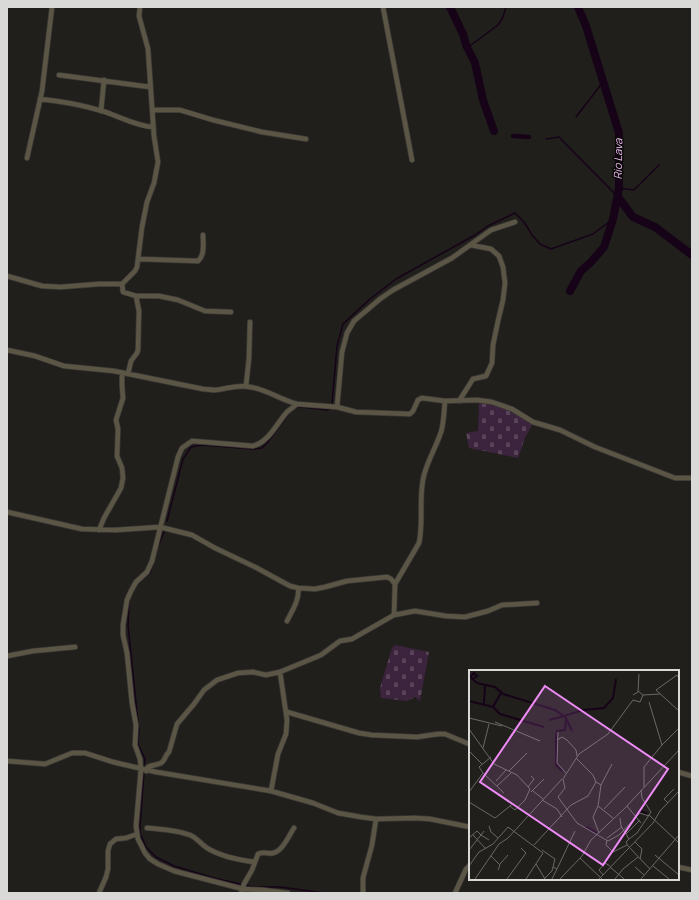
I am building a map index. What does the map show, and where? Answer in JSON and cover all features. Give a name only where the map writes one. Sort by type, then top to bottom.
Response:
[{"type":"street","points":[[28,158],[40,99],[52,7]]},
{"type":"street","points":[[7,276],[42,286],[61,287],[122,284],[135,271],[147,202],[158,169],[153,127],[148,49],[138,16],[140,7]]},
{"type":"street","points":[[383,7],[412,160]]},
{"type":"street","points":[[59,75],[150,86]]},
{"type":"street","points":[[101,110],[104,80]]},
{"type":"street","points":[[40,99],[67,102],[101,110],[141,126],[153,127]]},
{"type":"street","points":[[152,110],[180,110],[262,132],[306,138]]},
{"type":"street","points":[[337,407],[342,352],[347,332],[352,323],[393,290],[452,258],[491,230],[515,222]]},
{"type":"street","points":[[138,258],[198,261],[203,254],[203,235]]},
{"type":"street","points":[[459,401],[473,379],[488,374],[492,363],[493,345],[505,292],[503,267],[499,256],[491,249],[471,245]]},
{"type":"street","points":[[122,284],[123,292],[136,296],[158,296],[178,300],[206,311],[231,312]]},
{"type":"street","points":[[128,374],[131,361],[138,350],[139,321],[136,296]]},
{"type":"street","points":[[246,386],[249,358],[250,322]]},
{"type":"street","points":[[7,350],[35,356],[64,366],[122,373],[203,389],[214,390],[232,386],[246,386],[261,390],[285,401],[297,404],[337,407],[356,412],[410,414],[420,399],[445,401],[477,400],[492,402],[512,409],[533,422],[560,430],[595,447],[675,478],[692,478]]},
{"type":"street","points":[[99,530],[121,488],[123,478],[122,468],[117,456],[118,429],[116,420],[124,398],[122,373]]},
{"type":"street","points":[[394,615],[395,584],[419,543],[421,524],[420,501],[423,480],[429,458],[444,422],[445,401]]},
{"type":"street","points":[[288,893],[243,888],[203,879],[158,864],[150,859],[145,852],[137,834],[136,820],[141,769],[140,759],[135,745],[136,725],[132,703],[127,653],[123,635],[123,625],[127,600],[136,582],[147,572],[156,545],[178,457],[182,448],[192,441],[253,446],[265,440],[288,412],[297,404]]},
{"type":"street","points":[[7,512],[82,529],[99,530],[160,527],[192,535],[290,586],[298,588],[315,589],[347,581],[387,577],[395,584]]},
{"type":"street","points":[[288,621],[296,603],[299,592],[298,588]]},
{"type":"street","points":[[146,770],[148,767],[160,763],[163,760],[169,752],[177,724],[209,686],[220,678],[253,672],[266,675],[280,672],[321,655],[340,641],[352,639],[394,615],[416,612],[465,617],[488,611],[502,605],[537,603]]},
{"type":"street","points":[[7,656],[33,651],[75,647]]},
{"type":"street","points":[[271,791],[278,754],[286,734],[287,712],[280,672]]},
{"type":"street","points":[[287,712],[359,733],[417,738],[445,734],[469,744]]},
{"type":"street","points":[[7,761],[45,764],[72,753],[85,753],[141,769],[271,791],[313,802],[338,813],[376,819],[430,819],[469,828]]},
{"type":"street","points":[[679,772],[692,776]]},
{"type":"street","points":[[363,893],[363,878],[370,852],[376,819]]},
{"type":"street","points":[[147,828],[180,832],[195,838],[219,854],[230,858],[255,862]]},
{"type":"street","points":[[243,888],[259,853],[274,853],[282,847],[294,828]]},
{"type":"street","points":[[100,893],[106,877],[110,844],[116,840],[137,834]]},
{"type":"street","points":[[455,893],[466,869],[469,866]]},
{"type":"street","points":[[679,867],[692,870]]},
{"type":"green space","points":[[479,403],[501,407],[519,416],[532,425],[525,438],[518,458],[469,448],[466,433],[478,431]]},
{"type":"green space","points":[[395,645],[429,652],[420,701],[415,697],[407,701],[381,698],[380,688],[392,648]]},
{"type":"waterway","points":[[450,7],[475,63],[483,100],[494,131]]},
{"type":"waterway","points":[[466,45],[471,45],[498,25],[503,17],[506,7]]},
{"type":"waterway","name":"Rio Lava","points":[[570,291],[581,271],[604,247],[613,219],[619,188],[619,133],[586,26],[578,7]]},
{"type":"waterway","points":[[576,117],[603,82]]},
{"type":"waterway","points":[[513,136],[529,137]]},
{"type":"waterway","points":[[546,139],[559,137],[618,197]]},
{"type":"waterway","points":[[619,188],[634,190],[659,165]]},
{"type":"waterway","name":"Rio Lava","points":[[618,197],[633,217],[655,227],[692,255]]},
{"type":"waterway","points":[[332,404],[337,346],[343,324],[370,299],[396,279],[475,235],[488,226],[515,213],[524,222],[540,244],[551,249],[593,234],[613,219]]},
{"type":"waterway","points":[[295,408],[330,409]]},
{"type":"waterway","points":[[167,521],[183,459],[191,447],[202,445],[253,449],[262,448],[289,413]]},
{"type":"waterway","points":[[158,546],[164,532]]},
{"type":"waterway","points":[[142,579],[150,573],[157,550]]},
{"type":"waterway","points":[[129,601],[128,625],[139,732],[138,744],[145,759],[144,765]]},
{"type":"waterway","points":[[144,772],[140,833],[146,847],[156,857],[174,866],[214,878],[253,887],[280,887],[324,893]]}]
